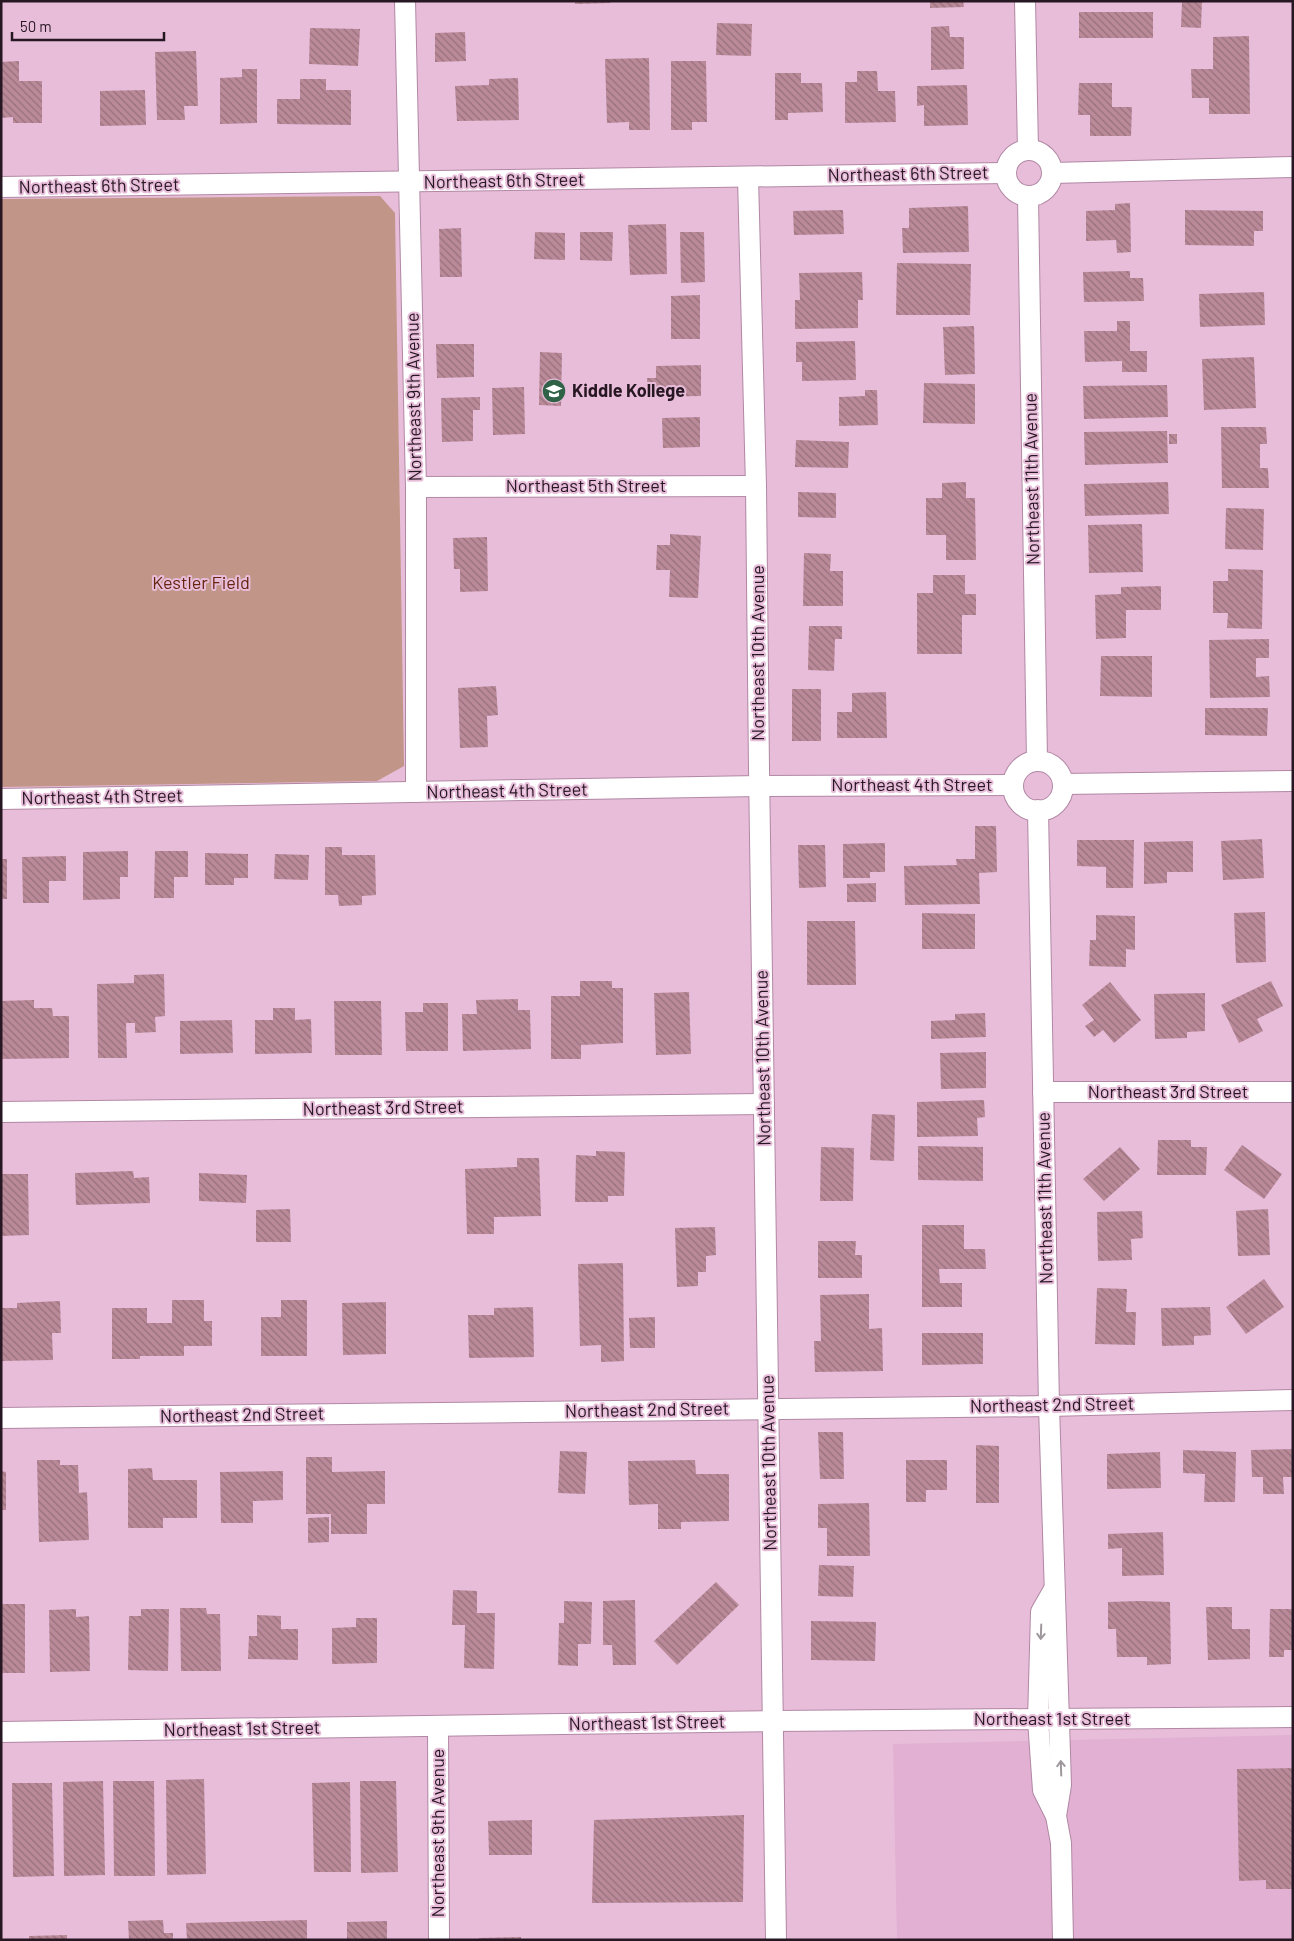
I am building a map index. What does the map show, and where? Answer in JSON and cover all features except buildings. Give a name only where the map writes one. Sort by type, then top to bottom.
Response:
[{"type":"street","name":"Northeast 9th Avenue","points":[[406,1],[416,487],[416,792]]},
{"type":"street","points":[[1025,1],[1028,150]]},
{"type":"street","points":[[1028,150],[1037,151],[1044,155],[1049,161],[1052,173],[1050,185],[1044,191],[1038,195],[1028,197],[1015,192],[1010,187],[1006,173],[1010,159],[1016,154],[1028,150]]},
{"type":"street","points":[[1052,173],[1293,167]]},
{"type":"street","name":"Northeast 6th Street","points":[[1,187],[410,183],[1006,173]]},
{"type":"street","name":"Northeast 10th Avenue","points":[[748,177],[756,486],[776,1940]]},
{"type":"street","name":"Northeast 11th Avenue","points":[[1028,197],[1038,761]]},
{"type":"street","name":"Northeast 5th Street","points":[[416,487],[756,486]]},
{"type":"street","points":[[1038,761],[1048,763],[1056,768],[1061,775],[1063,784],[1059,800],[1053,806],[1038,810],[1021,804],[1016,798],[1013,785],[1020,769],[1026,764],[1038,761]]},
{"type":"street","points":[[1063,784],[1293,781]]},
{"type":"street","name":"Northeast 4th Street","points":[[1,798],[759,786],[1013,785]]},
{"type":"street","name":"Northeast 11th Avenue","points":[[1038,810],[1049,1406],[1061,1785],[1056,1816]]},
{"type":"street","name":"Northeast 3rd Street","points":[[1043,1092],[1293,1092]]},
{"type":"street","name":"Northeast 3rd Street","points":[[1,1112],[764,1104]]},
{"type":"street","name":"Northeast 2nd Street","points":[[1,1418],[1049,1406],[1293,1400]]},
{"type":"street","name":"Northeast 11th Avenue","points":[[1055,1587],[1042,1612],[1038,1720],[1043,1790],[1056,1816],[1061,1844],[1063,1940]]},
{"type":"street","name":"Northeast 1st Street","points":[[1,1732],[438,1727],[773,1720],[1059,1720],[1293,1717]]},
{"type":"street","name":"Northeast 9th Avenue","points":[[438,1727],[439,1940]]},
{"type":"shaded area","points":[[1293,1735],[1293,1940],[897,1940],[893,1744]]},
{"type":"green space","name":"Kestler Field","points":[[380,196],[395,213],[404,766],[377,781],[1,787],[1,199]]},
{"type":"place","name":"Kiddle Kollege","points":[[554,391]]}]
